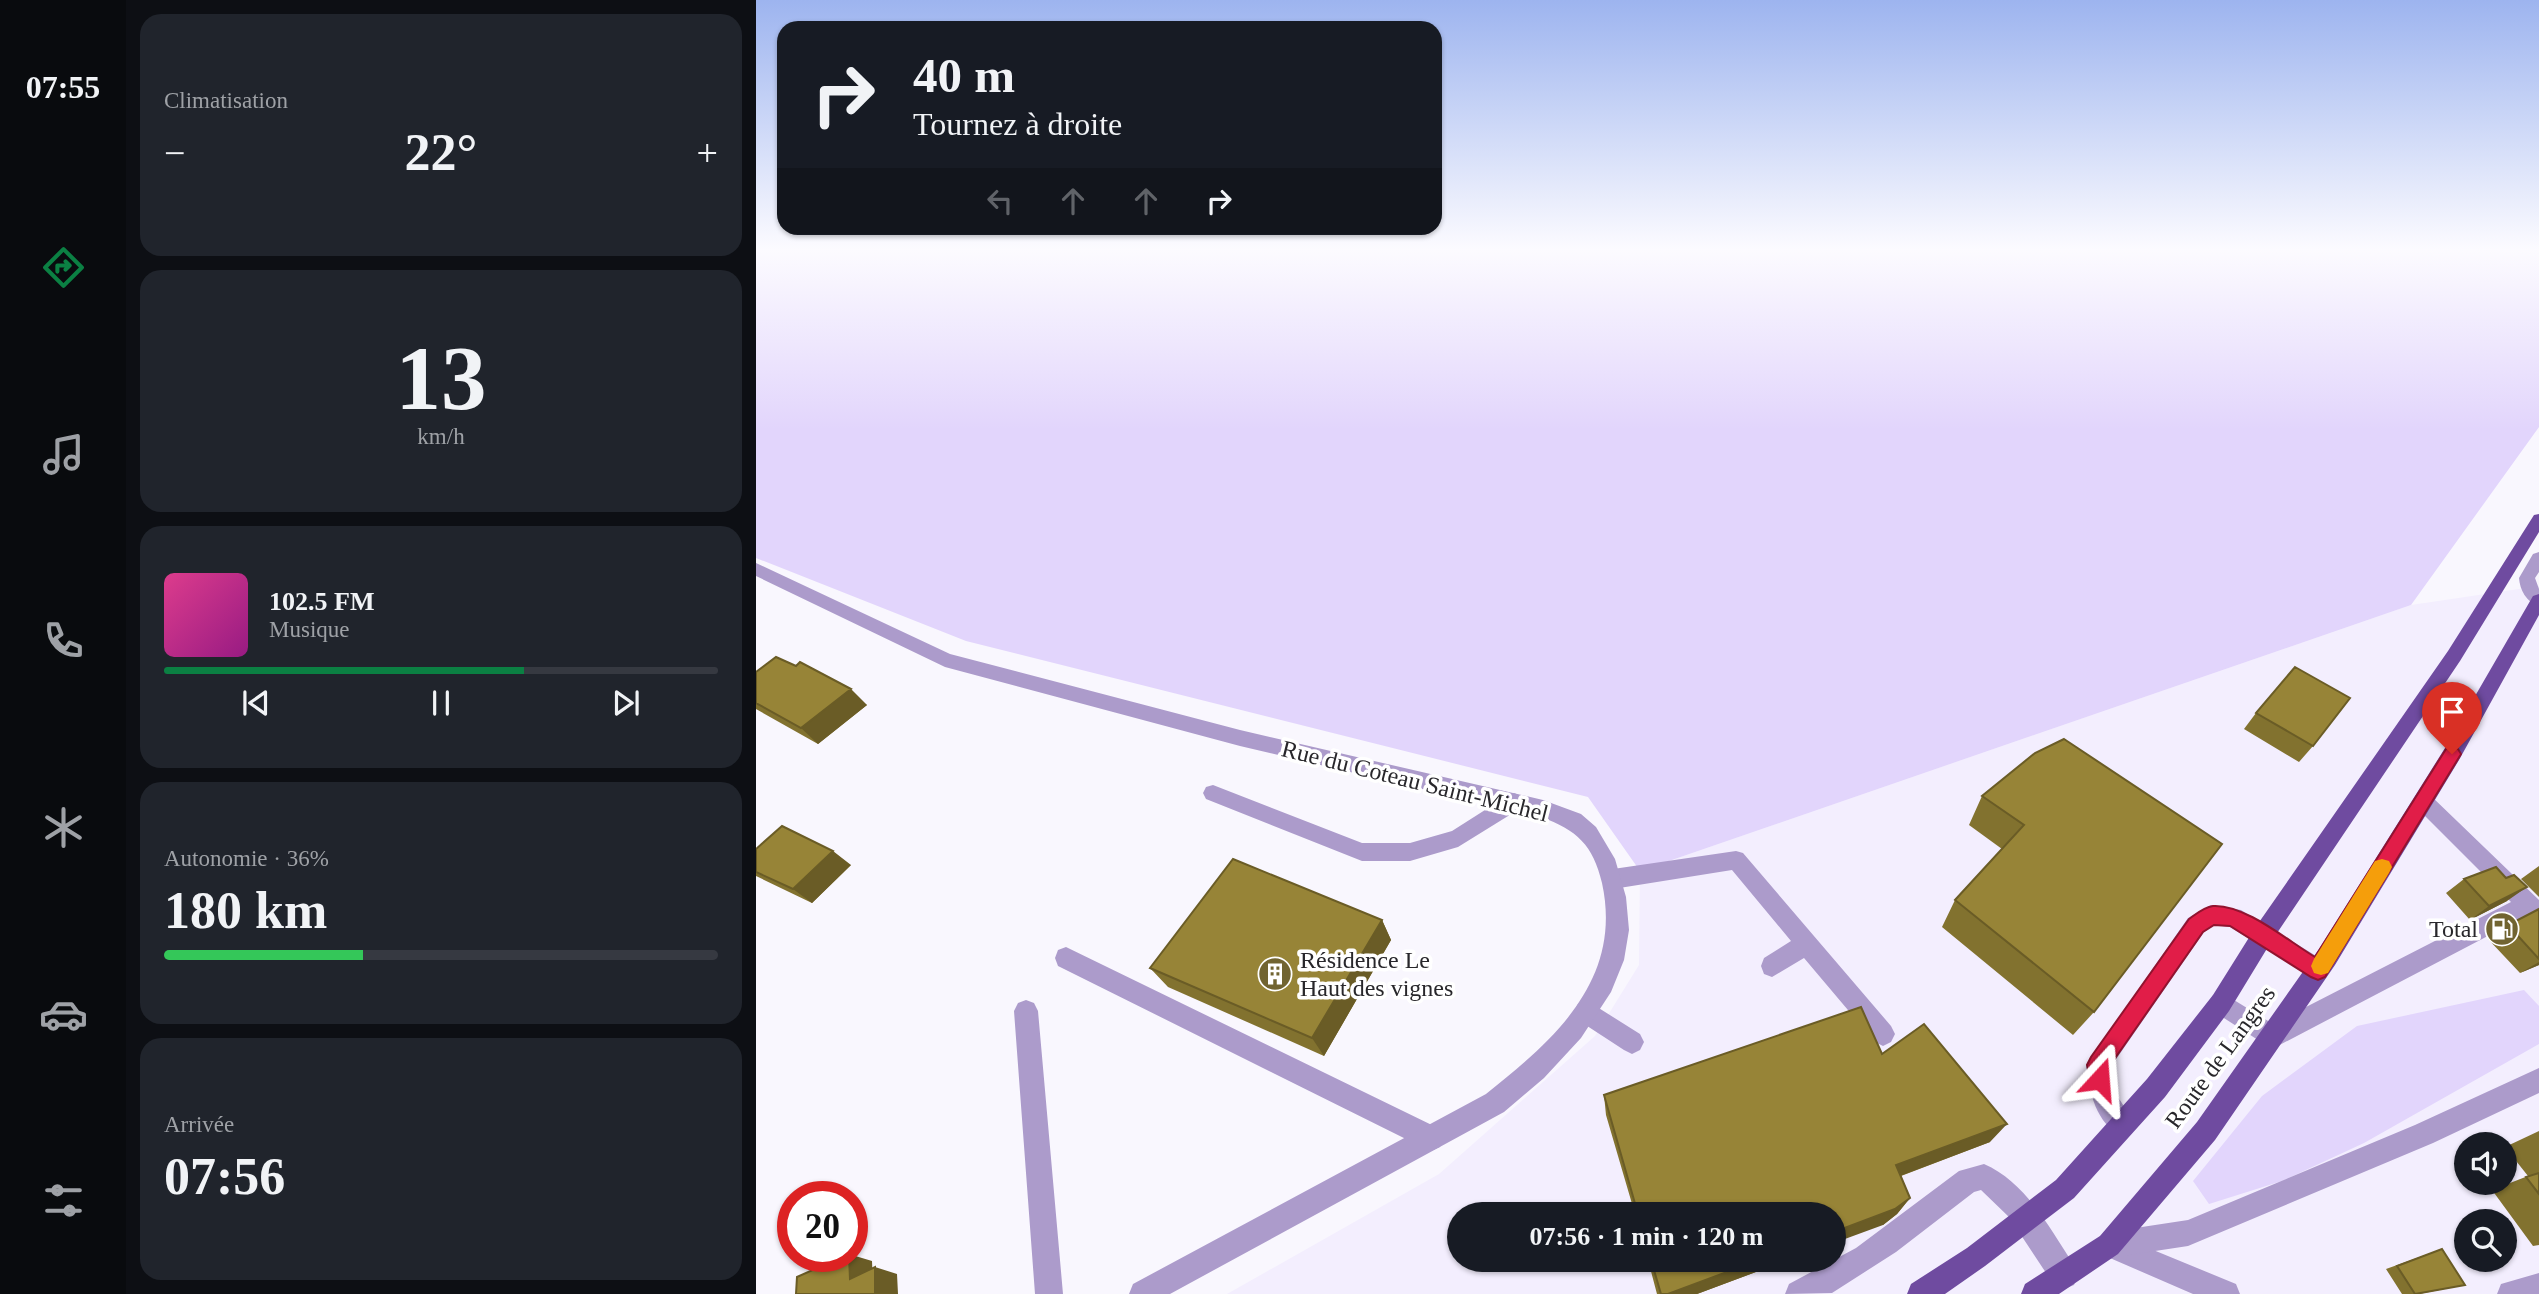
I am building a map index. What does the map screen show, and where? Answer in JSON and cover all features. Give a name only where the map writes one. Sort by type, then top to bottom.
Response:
[{"type":"main road","name":"Route de Langres","points":[[1921,1294],[1949,1287],[2026,1219],[2065,1189],[2156,1088],[2221,1003],[2263,935],[2454,656],[2539,519]]},
{"type":"main road","name":"Route de Langres","points":[[2035,1294],[2109,1245],[2206,1131],[2318,970],[2423,801],[2539,600]]},
{"type":"street","points":[[2539,558],[2526,578],[2528,588],[2539,600]]},
{"type":"street","name":"Rue du Coteau Saint-Michel","points":[[756,569],[945,660],[1127,710],[1543,809],[1581,824],[1603,856],[1613,879],[1619,933],[1610,968],[1586,1012],[1538,1069],[1495,1103],[1143,1294]]},
{"type":"street","points":[[1213,793],[1362,852],[1410,852],[1458,838],[1514,802]]},
{"type":"street","points":[[2221,1003],[2272,1037],[2534,909],[2423,801]]},
{"type":"street","points":[[1613,879],[1736,860],[1883,1034]]},
{"type":"street","points":[[2123,1124],[2101,1093],[2098,1065],[2196,925],[2211,915],[2233,917],[2318,970]]},
{"type":"street","points":[[1772,966],[1806,944]]},
{"type":"street","points":[[1066,958],[1431,1138]]},
{"type":"street","points":[[1026,1011],[1049,1294]]},
{"type":"street","points":[[1586,1012],[1632,1042]]},
{"type":"street","points":[[2109,1245],[2188,1233],[2424,1134],[2539,1080]]},
{"type":"street","points":[[1799,1294],[1823,1284],[1886,1244],[1968,1181],[1984,1177],[1996,1184],[2026,1219],[2064,1275]]},
{"type":"street","points":[[2109,1245],[2226,1294]]},
{"type":"street","points":[[2511,1294],[2539,1287]]},
{"type":"shaded area","points":[[756,308],[2539,308],[2539,427],[2411,605],[1640,871],[1588,797],[966,641],[756,558]]},
{"type":"shaded area","points":[[2539,586],[2539,1294],[1227,1294],[1439,1174],[1595,1036],[1639,965],[1640,871],[2411,605]]},
{"type":"shaded area","points":[[2524,990],[2539,1006],[2539,1044],[2364,1143],[2282,1181],[2209,1204],[2193,1181],[2262,1096],[2357,1026]]},
{"type":"building","points":[[776,657],[796,666],[800,662],[851,689],[801,728],[756,703],[756,672]]},
{"type":"building","points":[[2295,667],[2350,698],[2313,746],[2256,713]]},
{"type":"building","points":[[2064,739],[2222,844],[2094,1012],[1955,900],[2024,825],[1982,796],[2035,753]]},
{"type":"building","points":[[782,826],[833,851],[793,889],[756,872],[756,849]]},
{"type":"building","name":"Résidence Le Haut des vignes","points":[[1233,859],[1382,920],[1312,1038],[1150,968]]},
{"type":"building","points":[[2496,867],[2506,878],[2514,875],[2527,887],[2489,906],[2464,879]]},
{"type":"building","points":[[2539,909],[2539,959],[2508,925]]},
{"type":"building","points":[[1861,1007],[1882,1054],[1924,1024],[2007,1124],[1896,1165],[1910,1198],[1895,1209],[1846,1227],[1846,1202],[1635,1202],[1604,1095]]},
{"type":"building","points":[[2539,1173],[2539,1194],[2526,1177]]},
{"type":"building","points":[[2442,1249],[2454,1272],[2465,1285],[2415,1294],[2397,1266]]},
{"type":"building","points":[[875,1267],[875,1294],[796,1294],[797,1277],[808,1272],[850,1272],[850,1279]]},
{"type":"building","points":[[1655,1272],[1727,1272],[1668,1294],[1661,1294]]},
{"type":"slow traffic","points":[[2321,966],[2382,867]]},
{"type":"place","name":"Total","points":[[2502,929]]},
{"type":"place","name":"Résidence Le Haut des vignes","points":[[1275,974]]},
{"type":"route","points":[[2100,1079],[2098,1065],[2196,925],[2211,915],[2233,917],[2318,970],[2452,754]]}]
